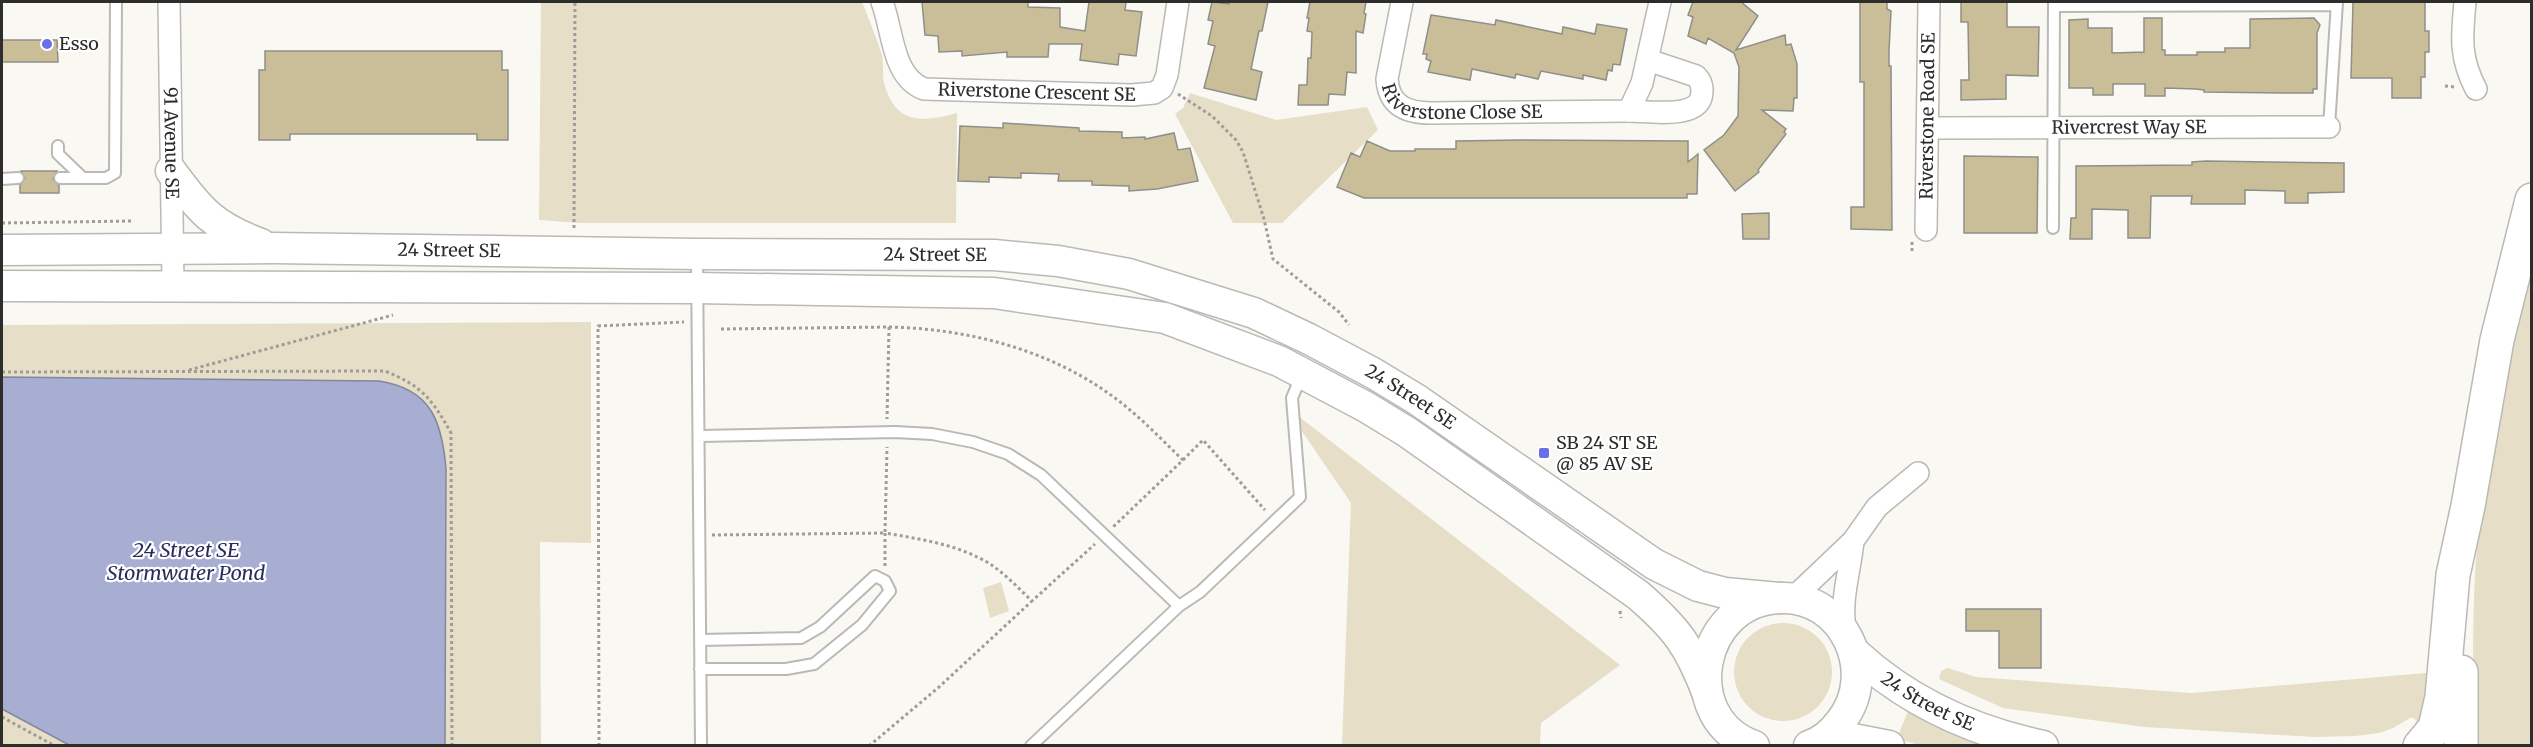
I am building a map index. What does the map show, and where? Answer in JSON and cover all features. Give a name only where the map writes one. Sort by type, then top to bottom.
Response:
[{"type":"highway","points":[[2420,746],[2435,728],[2442,697],[2453,575],[2468,506],[2497,340],[2532,200]]},
{"type":"highway","points":[[2461,746],[2461,628],[2468,506]]},
{"type":"main road","points":[[171,171],[195,204],[210,218],[233,234],[273,248]]},
{"type":"main road","name":"24 Street SE","points":[[2,250],[273,248],[698,254],[994,255],[1058,261],[1129,274],[1254,313],[1373,373],[1416,399],[1654,564],[1698,586],[1725,594],[1803,601],[1821,609],[1835,619],[1851,643],[1893,685],[1968,724],[2043,746]]},
{"type":"main road","name":"24 Street SE","points":[[2,286],[697,288],[994,293],[1055,300],[1166,318],[1234,342],[1303,372],[1407,432],[1638,595],[1686,644],[1707,692],[1718,733]]},
{"type":"main road","points":[[1707,692],[1705,676],[1708,652],[1723,626],[1743,609],[1756,602],[1786,599]]},
{"type":"main road","points":[[1810,745],[1834,731],[1849,711],[1857,684],[1851,643]]},
{"type":"main road","points":[[1718,733],[1737,737],[1754,746]]},
{"type":"main road","points":[[1810,745],[1853,739],[1889,746]]},
{"type":"street","name":"91 Avenue SE","points":[[169,2],[173,285]]},
{"type":"street","name":"Riverstone Crescent SE","points":[[882,2],[903,72],[912,83],[924,89],[1132,95],[1154,93],[1162,88],[1167,75],[1178,2]]},
{"type":"street","name":"Riverstone Close SE","points":[[1402,2],[1387,79],[1388,89],[1392,100],[1414,113],[1682,112],[1692,110],[1700,102],[1702,86],[1696,76],[1648,60]]},
{"type":"street","points":[[1629,111],[1642,83],[1660,2]]},
{"type":"street","name":"Riverstone Road SE","points":[[1919,235],[1928,128],[1929,2]]},
{"type":"street","points":[[2465,2],[2463,58],[2476,89]]},
{"type":"street","name":"Rivercrest Way SE","points":[[1928,128],[2329,127]]},
{"type":"street","points":[[1786,599],[1853,541],[1877,507],[1918,473]]},
{"type":"street","points":[[1851,643],[1843,617],[1843,596],[1853,541]]},
{"type":"lane","points":[[60,178],[106,178],[115,173],[116,2]]},
{"type":"lane","points":[[2053,228],[2054,4],[2337,3],[2329,127]]},
{"type":"lane","points":[[58,146],[58,154],[83,178]]},
{"type":"lane","points":[[2,178],[18,178]]},
{"type":"lane","points":[[698,254],[701,746]]},
{"type":"lane","points":[[1031,746],[1179,606],[1200,592],[1300,497],[1292,398],[1303,372]]},
{"type":"lane","points":[[700,436],[887,432],[932,434],[963,440],[1008,454],[1041,475],[1179,606]]},
{"type":"lane","points":[[700,640],[801,638],[820,627],[875,576],[885,581],[890,591],[862,625],[814,664],[786,669],[700,669]]},
{"type":"path","points":[[573,231],[575,2]]},
{"type":"path","points":[[1162,88],[1184,97],[1212,116],[1236,140],[1243,152],[1264,219],[1273,260],[1339,312],[1349,325]]},
{"type":"path","points":[[2,223],[131,221]]},
{"type":"path","points":[[1912,254],[1919,235]]},
{"type":"path","points":[[184,371],[393,315]]},
{"type":"path","points":[[599,746],[598,326],[688,322]]},
{"type":"path","points":[[885,581],[888,327]]},
{"type":"path","points":[[721,329],[922,328],[1005,343],[1080,375],[1120,402],[1183,460]]},
{"type":"path","points":[[2,372],[386,371],[410,381],[435,405],[451,433],[452,746]]},
{"type":"path","points":[[1119,522],[1203,440],[1275,521]]},
{"type":"path","points":[[700,535],[885,533],[940,543],[984,560],[1000,571],[1032,601]]},
{"type":"path","points":[[870,746],[939,687],[1099,541]]},
{"type":"path","points":[[2,717],[55,746]]},
{"type":"shaded area","points":[[541,2],[862,2],[882,55],[884,83],[895,106],[902,113],[921,119],[957,113],[956,223],[580,223],[539,220]]},
{"type":"shaded area","points":[[1190,93],[1276,120],[1367,107],[1378,130],[1282,223],[1233,223],[1175,114],[1183,108]]},
{"type":"shaded area","points":[[2531,219],[2531,745],[2486,745],[2475,743],[2474,715],[2474,603],[2479,519]]},
{"type":"shaded area","name":"24 Street SE Stormwater Pond","points":[[591,322],[591,543],[540,542],[541,745],[2,745],[2,325]]},
{"type":"shaded area","points":[[1284,405],[1620,665],[1541,723],[1540,745],[1342,745],[1351,503]]},
{"type":"shaded area","points":[[1001,582],[1009,611],[990,618],[983,588]]},
{"type":"shaded area","points":[[1783,623],[1802,627],[1818,637],[1828,653],[1832,672],[1828,691],[1818,707],[1802,717],[1783,721],[1764,717],[1748,707],[1738,691],[1734,672],[1738,653],[1748,637],[1764,627]]},
{"type":"shaded area","points":[[1948,668],[1976,677],[2191,693],[2437,672],[2422,722],[2410,718],[2379,733],[2314,737],[2145,727],[2003,708],[1939,679],[1941,671]]},
{"type":"shaded area","points":[[1912,710],[1996,745],[1918,745],[1899,739],[1898,736],[1908,711]]},
{"type":"water","name":"24 Street SE Stormwater Pond","points":[[2,377],[379,381],[411,391],[422,400],[437,422],[446,469],[445,745],[69,745],[2,709]]},
{"type":"building","points":[[922,2],[1028,2],[1028,7],[1060,8],[1060,27],[1085,31],[1089,2],[1126,2],[1125,10],[1142,12],[1136,56],[1119,54],[1118,65],[1080,60],[1082,44],[1049,44],[1048,57],[1007,57],[1007,52],[962,56],[962,51],[939,52],[938,36],[925,35]]},
{"type":"building","points":[[1212,2],[1229,4],[1229,2],[1268,2],[1251,69],[1262,72],[1256,100],[1204,88],[1215,46],[1208,44],[1213,21],[1208,20]]},
{"type":"building","points":[[1310,2],[1366,2],[1363,33],[1356,31],[1356,73],[1347,72],[1345,95],[1329,94],[1328,105],[1298,105],[1299,85],[1307,85],[1308,58],[1311,58],[1312,32],[1307,31]]},
{"type":"building","points":[[1693,2],[1741,2],[1758,16],[1736,50],[1785,35],[1786,45],[1791,44],[1797,64],[1797,98],[1794,98],[1793,111],[1762,110],[1786,129],[1784,132],[1786,134],[1758,170],[1759,172],[1735,191],[1704,150],[1724,135],[1738,116],[1739,67],[1734,53],[1708,38],[1706,44],[1688,36],[1693,17],[1688,15]]},
{"type":"building","points":[[1860,2],[1887,2],[1887,9],[1891,11],[1889,66],[1891,66],[1892,230],[1851,229],[1851,207],[1864,207],[1864,82],[1860,82]]},
{"type":"building","points":[[1961,2],[2007,2],[2007,27],[2039,27],[2038,76],[2006,75],[2006,99],[1961,100],[1961,80],[1969,80],[1968,22],[1961,22]]},
{"type":"building","points":[[2353,2],[2425,2],[2425,31],[2429,31],[2429,52],[2425,52],[2425,77],[2421,77],[2421,98],[2392,98],[2392,78],[2351,78]]},
{"type":"building","points":[[1431,15],[1495,25],[1496,20],[1562,34],[1563,27],[1595,34],[1597,24],[1627,29],[1620,65],[1613,64],[1612,71],[1608,70],[1606,80],[1583,75],[1583,79],[1541,71],[1538,79],[1516,74],[1515,78],[1472,69],[1470,80],[1428,72],[1431,61],[1426,59],[1427,54],[1423,54]]},
{"type":"building","points":[[2144,18],[2162,18],[2162,50],[2165,50],[2165,55],[2197,55],[2197,52],[2225,52],[2225,48],[2250,48],[2250,19],[2314,18],[2320,25],[2317,33],[2317,89],[2313,89],[2313,93],[2284,93],[2204,92],[2204,90],[2196,89],[2165,88],[2165,96],[2145,96],[2145,84],[2113,84],[2113,95],[2093,95],[2093,88],[2069,88],[2069,20],[2088,19],[2088,28],[2112,28],[2112,53],[2144,52]]},
{"type":"building","points":[[2,40],[57,40],[58,62],[2,62]]},
{"type":"building","points":[[265,51],[502,51],[502,70],[508,70],[508,140],[477,140],[477,134],[290,134],[290,140],[259,140],[259,70],[265,70]]},
{"type":"building","points":[[1003,123],[1079,128],[1079,131],[1122,132],[1122,138],[1145,137],[1145,139],[1174,133],[1178,150],[1190,148],[1198,181],[1157,189],[1129,191],[1129,186],[1092,185],[1092,181],[1058,181],[1059,174],[1021,173],[1021,178],[989,177],[989,182],[958,181],[960,126],[1003,128]]},
{"type":"building","points":[[1367,141],[1390,151],[1415,151],[1415,149],[1456,149],[1456,141],[1688,141],[1688,162],[1698,154],[1697,194],[1687,194],[1687,198],[1364,198],[1337,187],[1351,153],[1360,157]]},
{"type":"building","points":[[1964,156],[2038,157],[2037,233],[1964,233]]},
{"type":"building","points":[[2192,162],[2344,163],[2344,192],[2308,193],[2308,203],[2285,203],[2285,191],[2245,190],[2245,204],[2191,204],[2192,196],[2151,196],[2150,238],[2128,238],[2128,210],[2092,209],[2092,239],[2070,239],[2071,218],[2076,218],[2076,166],[2192,165]]},
{"type":"building","points":[[21,171],[57,171],[53,179],[59,185],[59,193],[20,193],[20,185],[25,178]]},
{"type":"building","points":[[1769,213],[1769,239],[1743,239],[1742,214]]},
{"type":"building","points":[[1966,609],[2041,609],[2041,668],[1999,668],[1999,631],[1966,631]]},
{"type":"place","name":"Esso","points":[[47,44]]},
{"type":"place","name":"SB 24 ST SE @ 85 AV SE","points":[[1544,453]]}]
